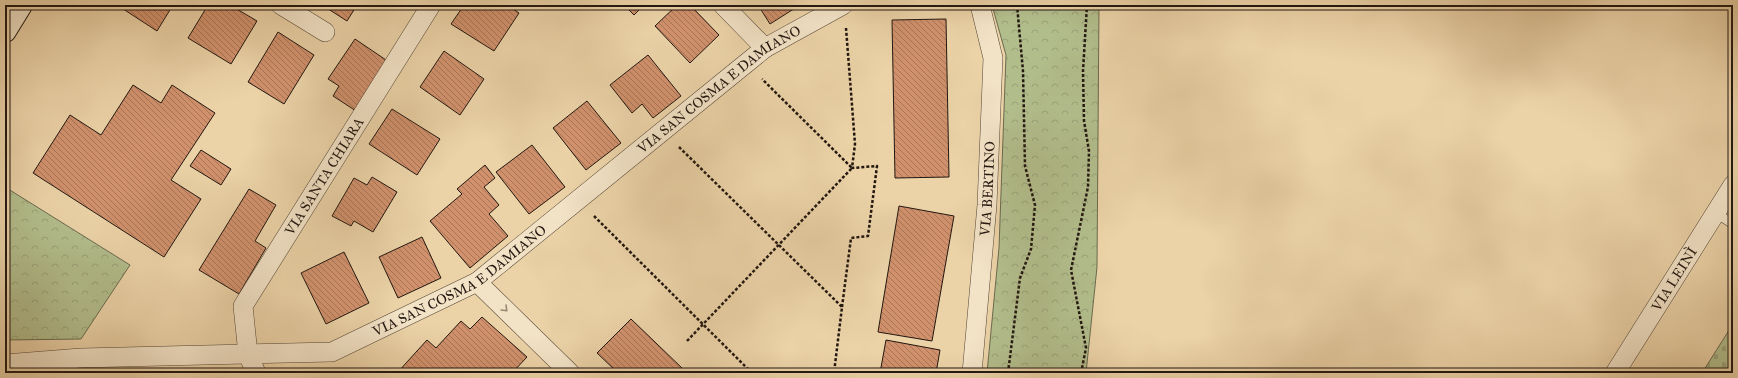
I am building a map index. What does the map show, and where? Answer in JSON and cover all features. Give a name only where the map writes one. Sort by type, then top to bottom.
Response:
[{"type":"street","points":[[5,31],[21,5]]},
{"type":"street","points":[[281,5],[325,32]]},
{"type":"street","name":"VIA SANTA CHIARA","points":[[256,373],[248,354],[243,306],[431,5]]},
{"type":"street","points":[[723,5],[765,48]]},
{"type":"street","name":"VIA BERTINO","points":[[972,373],[987,205],[993,58],[980,5]]},
{"type":"street","name":"VIA SAN COSMA E DAMIANO","points":[[5,364],[81,358],[332,352],[477,282],[765,48],[844,13]]},
{"type":"street","name":"VIA LEINÌ","points":[[1615,373],[1733,185]]},
{"type":"street","points":[[477,282],[570,373]]},
{"type":"lane","points":[[1716,213],[1733,224]]},
{"type":"path","points":[[1008,373],[1020,278],[1031,249],[1035,204],[1025,166],[1023,71],[1017,5]]},
{"type":"path","points":[[1081,373],[1086,348],[1071,270],[1088,187],[1089,151],[1084,121],[1083,71],[1087,5]]},
{"type":"path","points":[[687,341],[852,168],[855,144],[844,13]]},
{"type":"path","points":[[746,63],[852,168],[877,166],[868,236],[851,238],[834,373]]},
{"type":"path","points":[[662,131],[842,307]]},
{"type":"path","points":[[578,200],[752,373]]},
{"type":"green space","points":[[992,5],[1099,5],[1097,267],[1086,373],[987,373],[999,248],[1006,55]]},
{"type":"green space","points":[[5,187],[130,265],[81,339],[5,340]]},
{"type":"green space","points":[[1733,324],[1733,373],[1702,373]]},
{"type":"building","points":[[117,5],[173,5],[157,31]]},
{"type":"building","points":[[208,5],[230,5],[257,21],[231,64],[188,38]]},
{"type":"building","points":[[322,5],[357,5],[347,21]]},
{"type":"building","points":[[464,5],[508,5],[519,13],[494,51],[451,24]]},
{"type":"building","points":[[624,5],[644,5],[634,15]]},
{"type":"building","points":[[677,5],[690,5],[719,35],[690,63],[655,26]]},
{"type":"building","points":[[758,5],[800,5],[770,24]]},
{"type":"building","points":[[946,19],[949,177],[895,178],[892,20]]},
{"type":"building","points":[[278,32],[314,55],[284,104],[248,82]]},
{"type":"building","points":[[355,39],[389,62],[356,111],[333,96],[339,86],[328,79]]},
{"type":"building","points":[[444,51],[484,79],[460,115],[420,87]]},
{"type":"building","points":[[648,55],[681,96],[653,118],[642,104],[632,113],[610,85]]},
{"type":"building","points":[[133,85],[161,103],[172,85],[215,113],[171,180],[201,199],[164,257],[33,173],[70,115],[101,135]]},
{"type":"building","points":[[587,101],[621,143],[586,170],[553,128]]},
{"type":"building","points":[[392,109],[440,139],[417,175],[369,144]]},
{"type":"building","points":[[532,145],[565,187],[529,214],[496,172]]},
{"type":"building","points":[[201,150],[231,169],[221,185],[190,166]]},
{"type":"building","points":[[485,165],[495,178],[484,187],[499,205],[489,214],[508,236],[470,268],[430,221],[462,194],[457,189]]},
{"type":"building","points":[[372,177],[397,192],[373,232],[354,221],[351,226],[332,216],[354,178],[367,185]]},
{"type":"building","points":[[249,189],[276,205],[255,241],[266,248],[239,294],[199,270]]},
{"type":"building","points":[[899,206],[954,216],[932,341],[878,332]]},
{"type":"building","points":[[422,237],[441,278],[398,298],[379,257]]},
{"type":"building","points":[[344,252],[369,303],[326,324],[301,273]]},
{"type":"building","points":[[482,317],[527,357],[512,373],[397,373],[427,340],[436,348],[461,321],[470,329]]},
{"type":"building","points":[[631,319],[682,368],[677,373],[618,373],[597,353]]},
{"type":"building","points":[[886,340],[940,350],[936,373],[880,373]]}]
